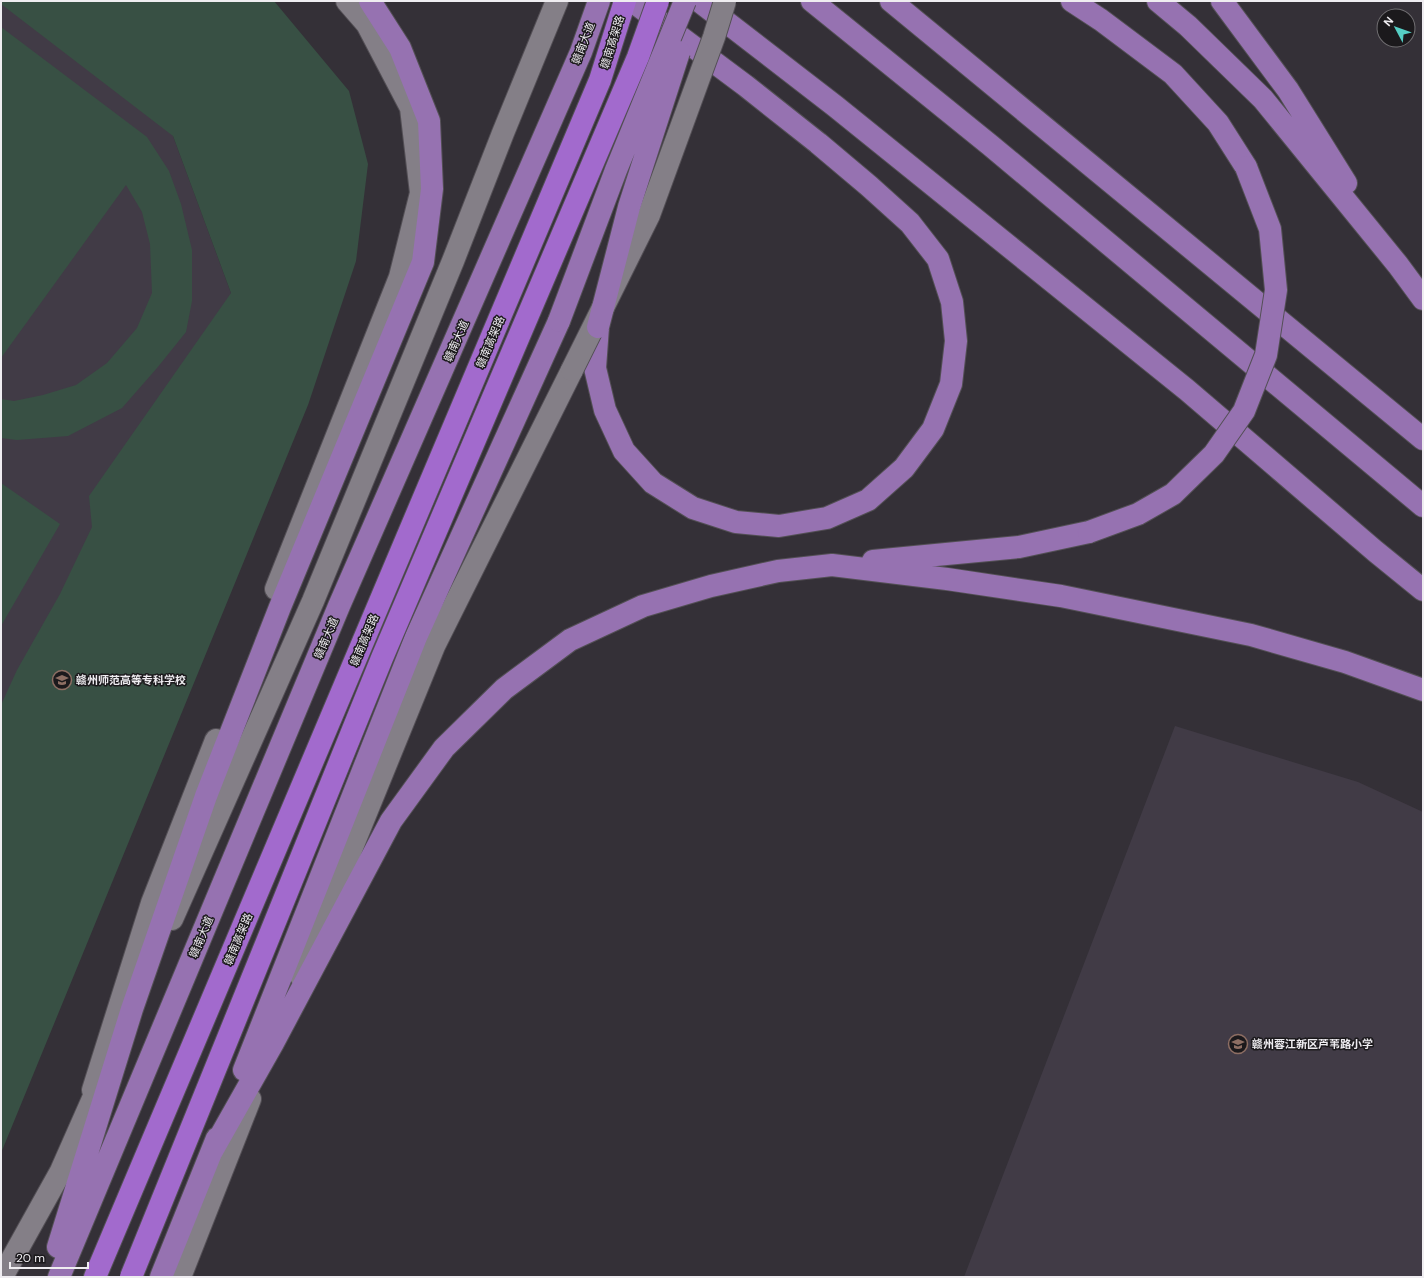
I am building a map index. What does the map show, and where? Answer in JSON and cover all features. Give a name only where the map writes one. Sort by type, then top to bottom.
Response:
[{"type":"highway","name":"赣南高架路","points":[[95,1277],[600,80],[625,1]]},
{"type":"highway","points":[[132,1277],[382,658],[638,57],[658,1]]},
{"type":"main road","points":[[48,1277],[132,1010],[206,796],[280,607],[423,262],[432,189],[429,121],[400,48],[370,1]]},
{"type":"main road","name":"赣南大道","points":[[59,1277],[339,606],[581,52],[599,1]]},
{"type":"main road","points":[[632,1],[746,86],[812,138],[869,186],[910,223],[938,259],[952,302],[956,341],[951,384],[933,429],[904,468],[868,500],[827,518],[779,526],[736,522],[693,508],[653,483],[624,451],[605,410],[595,368],[601,317],[629,207],[695,1]]},
{"type":"main road","points":[[161,1277],[416,637],[559,321],[616,170],[685,1]]},
{"type":"main road","points":[[699,1],[835,106],[1187,390],[1375,551],[1423,590]]},
{"type":"main road","points":[[812,1],[990,145],[1423,506]]},
{"type":"main road","points":[[890,1],[1423,439]]},
{"type":"main road","points":[[212,1151],[273,1043],[391,820],[444,748],[504,689],[570,640],[643,606],[711,586],[778,571],[832,564],[1019,547],[1089,532],[1138,514],[1173,494],[1214,454],[1244,411],[1266,355],[1276,290],[1270,229],[1246,168],[1218,123],[1173,74],[1101,20],[1072,1]]},
{"type":"main road","points":[[1158,1],[1188,26],[1263,99],[1398,265]]},
{"type":"main road","points":[[1222,1],[1288,90],[1398,265],[1423,300]]},
{"type":"main road","points":[[832,564],[1053,594],[1161,616],[1258,637],[1345,662],[1423,690]]},
{"type":"street","points":[[83,1122],[152,903],[400,277],[421,193],[411,108],[367,24],[347,1]]},
{"type":"street","points":[[2,1277],[61,1171],[313,601],[453,261],[557,1]]},
{"type":"street","points":[[180,1277],[226,1157],[434,646],[572,370],[601,317],[649,215],[714,37],[725,1]]},
{"type":"shaded area","name":"赣州师范高等专科学校","points":[[1,1],[120,1],[173,136],[231,293],[1,978]]},
{"type":"shaded area","name":"赣州蓉江新区芦苇路小学","points":[[1175,726],[1358,782],[1423,812],[1423,1277],[964,1277]]},
{"type":"green space","points":[[1,1],[274,1],[349,91],[368,164],[356,261],[308,405],[1,1153],[1,705],[17,670],[60,594],[92,527],[89,496],[231,293],[173,136],[1,4]]},
{"type":"green space","points":[[1,27],[147,137],[169,171],[181,204],[192,250],[192,301],[186,332],[122,408],[68,436],[17,440],[1,438],[1,399],[14,401],[43,395],[76,385],[107,363],[137,328],[152,293],[150,244],[142,212],[126,185],[1,358]]},
{"type":"green space","points":[[1,483],[60,524],[1,626]]},
{"type":"place","name":"赣州师范高等专科学校","points":[[62,680]]},
{"type":"place","name":"赣州蓉江新区芦苇路小学","points":[[1238,1044]]}]
